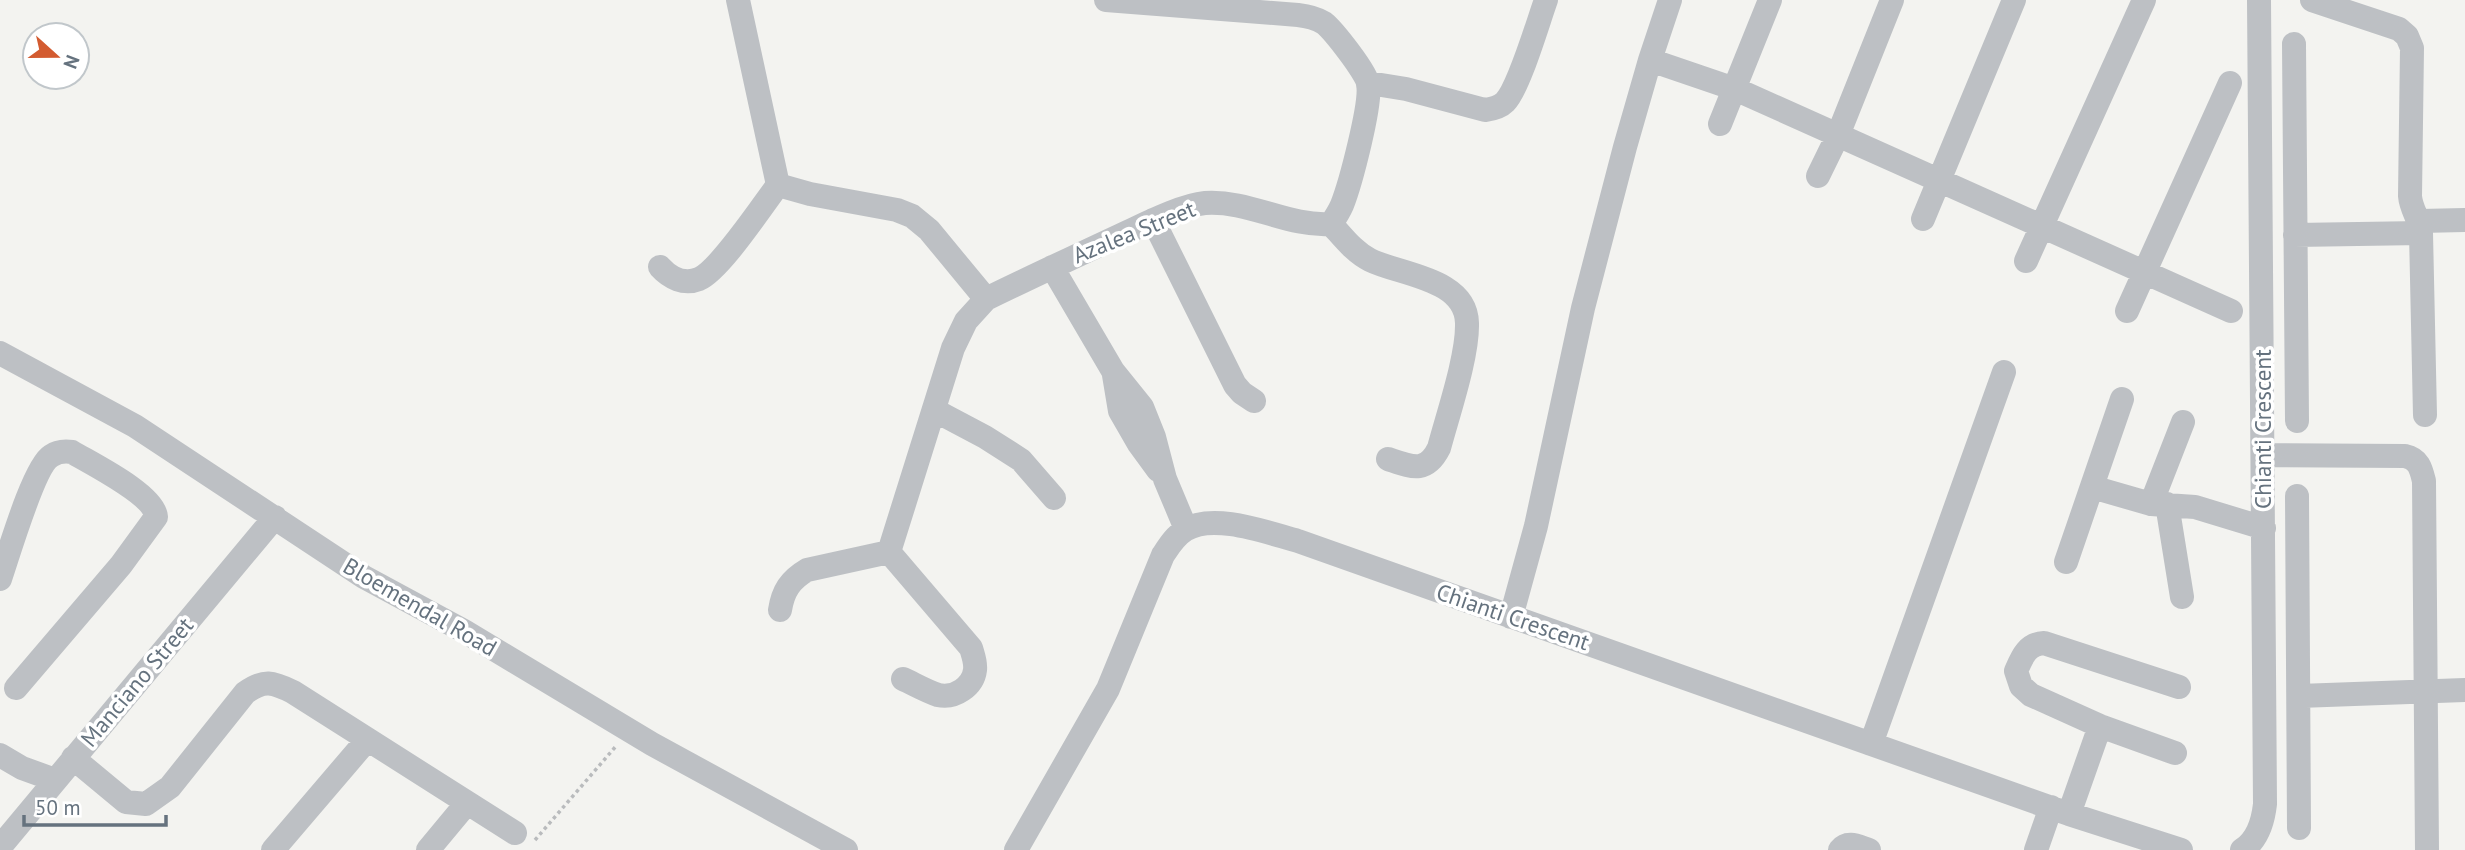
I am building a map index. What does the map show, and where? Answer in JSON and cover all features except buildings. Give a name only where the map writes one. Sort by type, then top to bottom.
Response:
[{"type":"street","points":[[660,267],[669,277],[683,281],[699,279],[714,268],[778,185],[738,0]]},
{"type":"street","points":[[1106,0],[1188,3],[1313,18],[1323,22],[1330,30],[1352,56],[1368,82],[1367,109],[1347,192],[1341,209],[1331,224],[1359,253],[1371,261],[1439,285],[1451,292],[1464,307],[1467,321],[1465,344],[1439,448],[1432,462],[1421,467],[1388,459]]},
{"type":"street","points":[[1368,82],[1485,110],[1497,108],[1506,101],[1514,88],[1546,0]]},
{"type":"street","points":[[1511,617],[1536,526],[1583,308],[1650,60],[1670,0]]},
{"type":"street","points":[[1720,124],[1770,0]]},
{"type":"street","points":[[1818,177],[1838,135],[1892,0]]},
{"type":"street","points":[[1923,219],[2014,0]]},
{"type":"street","points":[[2026,261],[2144,0]]},
{"type":"street","points":[[2259,0],[2274,0]]},
{"type":"street","name":"Chianti Crescent","points":[[2242,850],[2257,834],[2264,819],[2265,804],[2259,0]]},
{"type":"street","points":[[2312,0],[2389,24],[2407,36],[2412,48],[2410,196],[2421,227],[2425,415]]},
{"type":"street","points":[[2294,44],[2297,421]]},
{"type":"street","points":[[1650,60],[1735,89],[2231,312]]},
{"type":"street","points":[[2127,312],[2230,83]]},
{"type":"street","points":[[778,185],[810,194],[897,209],[912,216],[929,230],[986,299],[966,321],[953,348],[889,552]]},
{"type":"street","name":"Azalea Street","points":[[986,299],[1153,220],[1202,203],[1220,203],[1313,225],[1331,224]]},
{"type":"street","points":[[1153,220],[1235,385],[1254,401]]},
{"type":"street","points":[[2295,235],[2421,227],[2465,220]]},
{"type":"street","points":[[1016,850],[1108,689],[1163,555],[1172,541],[1186,529],[1165,479],[1139,444],[1121,411],[1113,371],[1052,267]]},
{"type":"street","name":"Bloemendal Road","points":[[0,353],[135,426],[363,577],[464,631],[629,730],[846,850]]},
{"type":"street","points":[[1871,744],[2004,372]]},
{"type":"street","points":[[2066,562],[2122,399]]},
{"type":"street","points":[[934,410],[985,437],[1020,460],[1054,498]]},
{"type":"street","points":[[2182,597],[2159,504],[2183,422]]},
{"type":"street","points":[[0,579],[35,481],[50,456],[63,451],[72,452],[126,485],[153,506],[157,513],[121,565],[16,688]]},
{"type":"street","points":[[2264,455],[2405,456],[2416,460],[2421,468],[2424,481],[2427,850]]},
{"type":"street","points":[[2092,487],[2159,504],[2195,507],[2264,528]]},
{"type":"street","points":[[2297,496],[2299,828]]},
{"type":"street","name":"Manciano Street","points":[[0,847],[275,517]]},
{"type":"street","name":"Chianti Crescent","points":[[1186,529],[1198,525],[1219,524],[1246,527],[1297,541],[1871,744],[2181,850]]},
{"type":"street","points":[[780,610],[787,586],[807,570],[889,552]]},
{"type":"street","points":[[889,552],[971,648],[975,660],[975,672],[968,685],[948,696],[939,695],[903,679]]},
{"type":"street","points":[[2175,753],[2100,726],[2031,695],[2021,686],[2016,671],[2022,655],[2031,647],[2044,643],[2179,688]]},
{"type":"street","points":[[73,758],[126,802],[145,804],[170,787],[245,693],[265,683],[293,692],[467,803],[525,836]]},
{"type":"street","points":[[2299,696],[2465,690]]},
{"type":"street","points":[[2036,850],[2060,810],[2100,726]]},
{"type":"street","points":[[273,850],[367,740]]},
{"type":"street","points":[[0,755],[22,768],[55,780]]},
{"type":"street","points":[[428,850],[467,803]]},
{"type":"street","points":[[1840,850],[1850,844],[1870,850]]},
{"type":"path","points":[[525,836],[629,730]]}]
